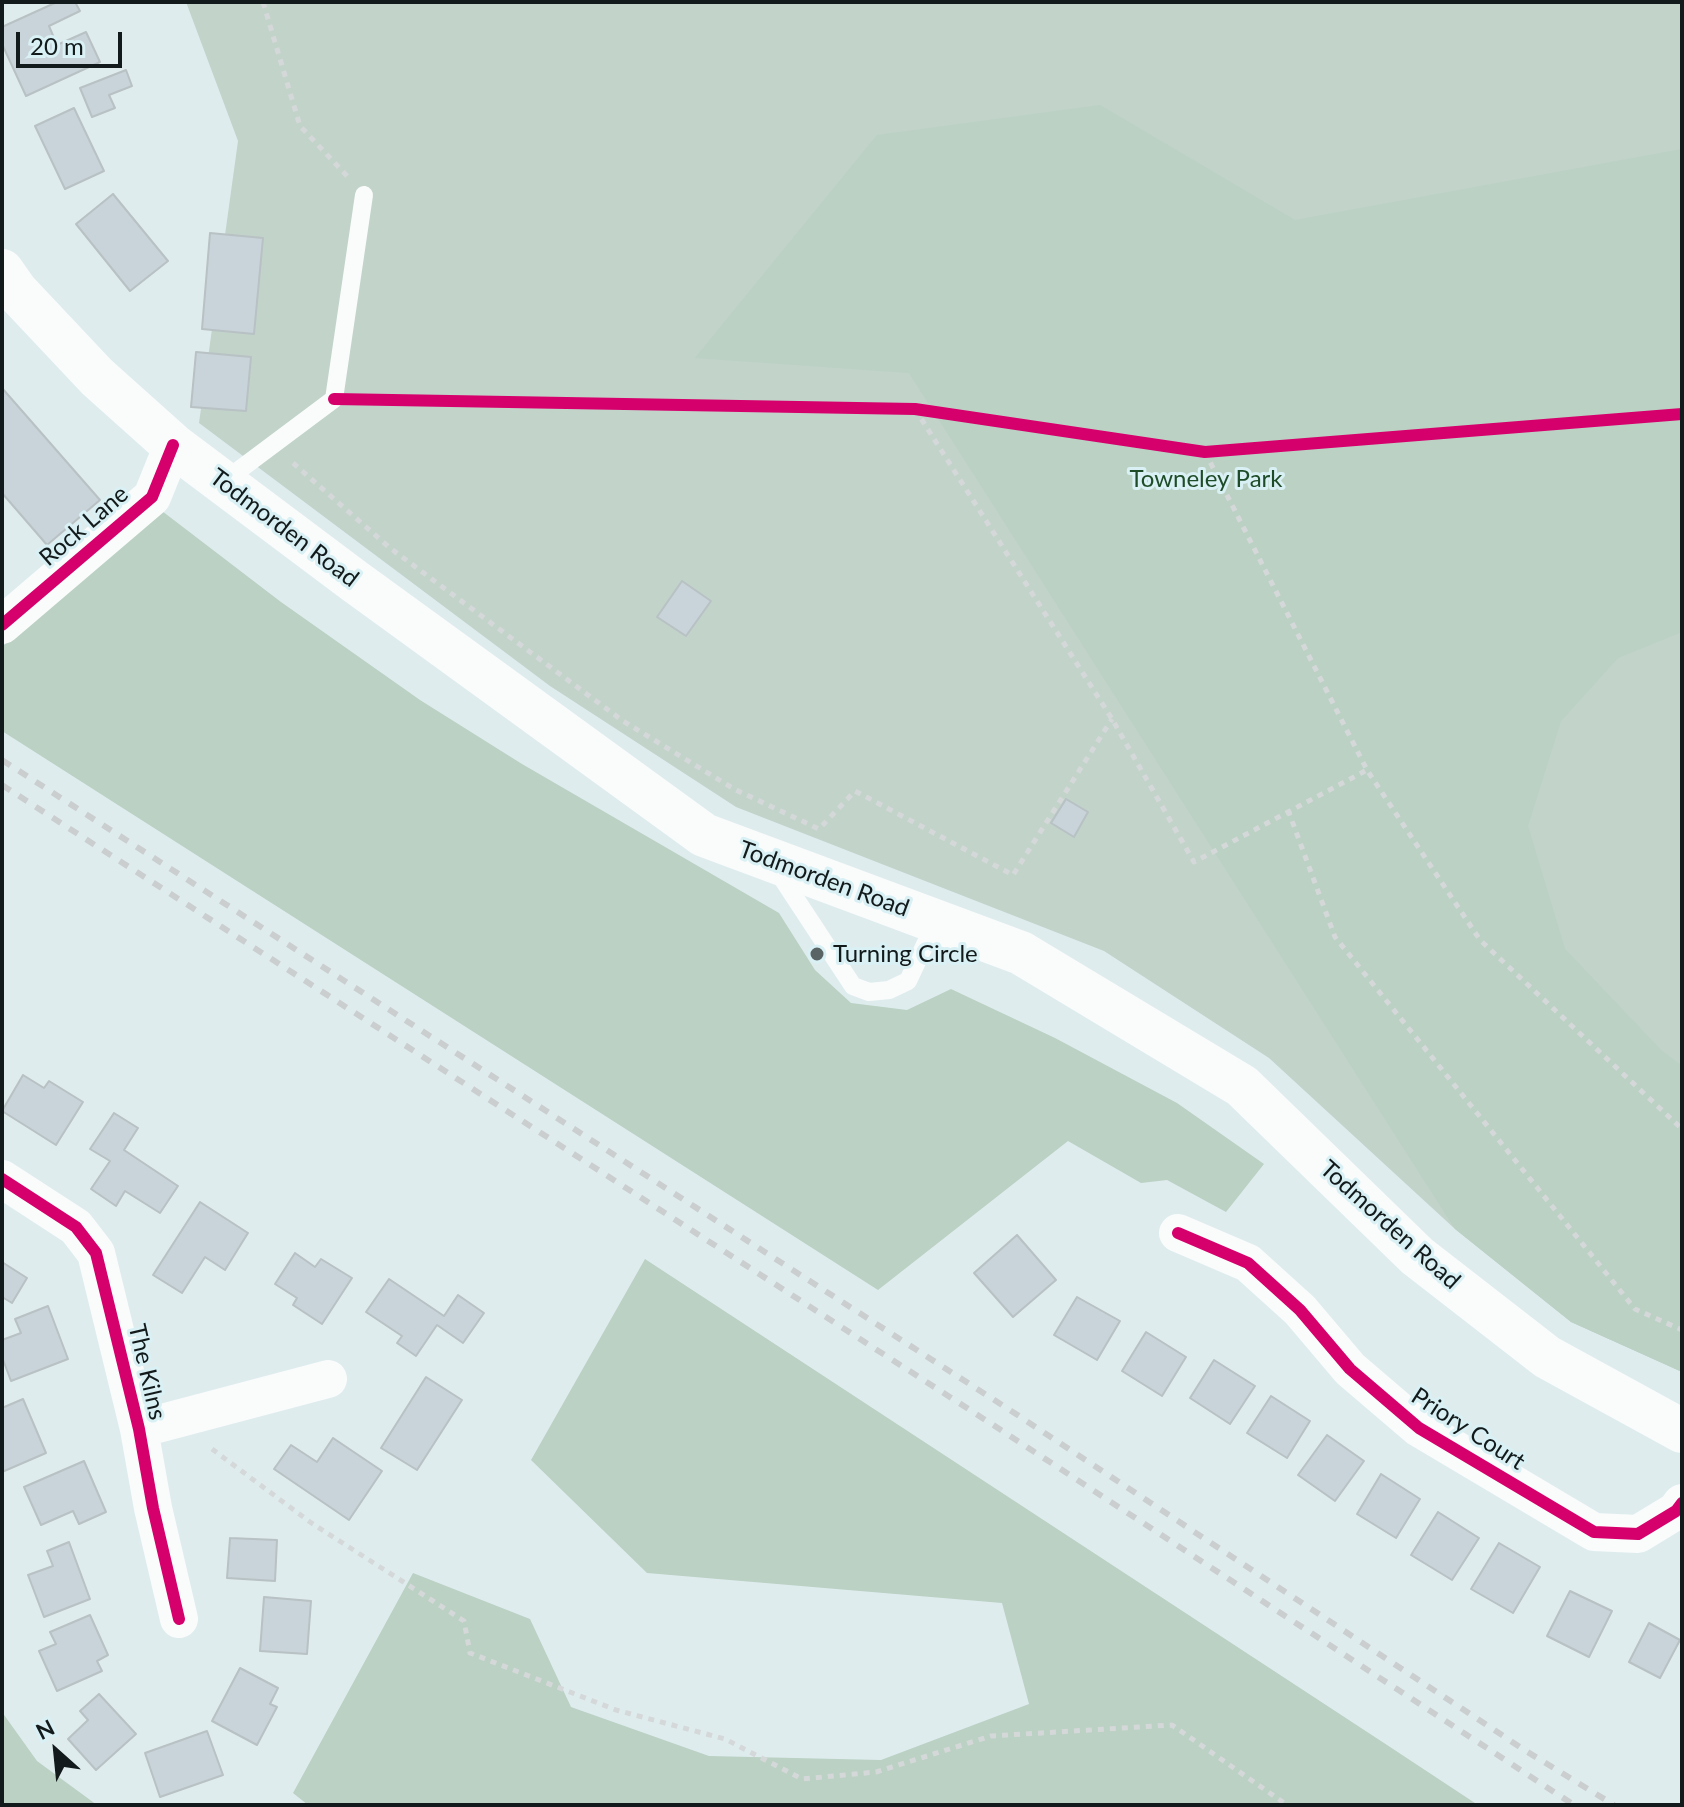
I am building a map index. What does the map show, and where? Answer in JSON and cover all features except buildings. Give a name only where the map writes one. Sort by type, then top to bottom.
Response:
[{"type":"highway","name":"Todmorden Road","points":[[2,271],[16,291],[97,377],[173,445],[704,835],[1021,953],[1242,1086],[1417,1256],[1441,1275],[1547,1357],[1682,1431]]},
{"type":"street","name":"Rock Lane","points":[[2,625],[152,497],[173,445]]},
{"type":"street","name":"The Kilns","points":[[2,1179],[76,1227],[96,1253],[156,1424],[153,1508],[179,1619]]},
{"type":"street","name":"Priory Court","points":[[1178,1233],[1248,1263],[1300,1310],[1350,1369],[1419,1428],[1594,1532],[1638,1534],[1676,1511],[1682,1503]]},
{"type":"street","name":"The Kilns","points":[[156,1424],[328,1379]]},
{"type":"lane","points":[[222,482],[334,399],[364,195]]},
{"type":"lane","points":[[770,860],[853,986],[869,992],[889,990],[908,981],[936,921]]},
{"type":"path","points":[[263,2],[300,126],[364,195]]},
{"type":"path","points":[[900,409],[931,412]]},
{"type":"path","points":[[915,409],[1112,719],[1194,862],[1367,770]]},
{"type":"path","points":[[272,443],[390,548],[623,721],[734,789],[819,829],[855,791],[1013,875],[1112,719]]},
{"type":"path","points":[[1190,450],[1221,451]]},
{"type":"path","points":[[1205,452],[1367,770],[1480,940],[1682,1129]]},
{"type":"path","points":[[1288,810],[1335,937],[1635,1309],[1682,1330]]},
{"type":"path","points":[[156,1424],[464,1621],[470,1653],[616,1710],[725,1739],[802,1779],[876,1772],[991,1736],[1172,1725],[1287,1805]]},
{"type":"green space","name":"Towneley Park","points":[[186,2],[1682,2],[1682,1372],[1571,1322],[1455,1229],[1269,1058],[1104,951],[736,807],[550,686],[199,423],[238,141]]},
{"type":"green space","points":[[1100,105],[1295,220],[1682,149],[1682,632],[1618,658],[1561,721],[1528,826],[1565,949],[1661,1050],[1682,1066],[1682,1372],[1571,1322],[1455,1229],[909,373],[695,358],[877,135]]},
{"type":"green space","points":[[162,511],[281,602],[420,700],[522,764],[779,913],[815,970],[851,1003],[907,1010],[951,989],[1055,1038],[1177,1103],[1264,1164],[1226,1212],[1167,1180],[1141,1183],[1068,1141],[878,1290],[2,731],[2,647],[48,602]]},
{"type":"green space","points":[[645,1259],[1478,1805],[308,1805],[293,1793],[413,1573],[530,1619],[571,1707],[709,1756],[881,1760],[1029,1704],[1002,1603],[647,1573],[531,1460]]},
{"type":"green space","points":[[2,1712],[37,1761],[97,1805],[2,1805]]},
{"type":"railway","points":[[2,760],[1016,1414],[1526,1751],[1614,1805]]},
{"type":"railway","points":[[2,785],[1004,1432],[1574,1805]]},
{"type":"cycle path","points":[[334,399],[915,409],[1205,452],[1682,414]]},
{"type":"cycle path","points":[[2,625],[152,497],[173,445]]},
{"type":"cycle path","points":[[2,1179],[76,1227],[96,1253],[139,1429],[153,1508],[179,1619]]},
{"type":"cycle path","points":[[1178,1233],[1248,1263],[1300,1310],[1350,1369],[1419,1428],[1594,1532],[1638,1534],[1676,1511],[1682,1503]]},
{"type":"place","name":"Turning Circle","points":[[817,954]]}]
